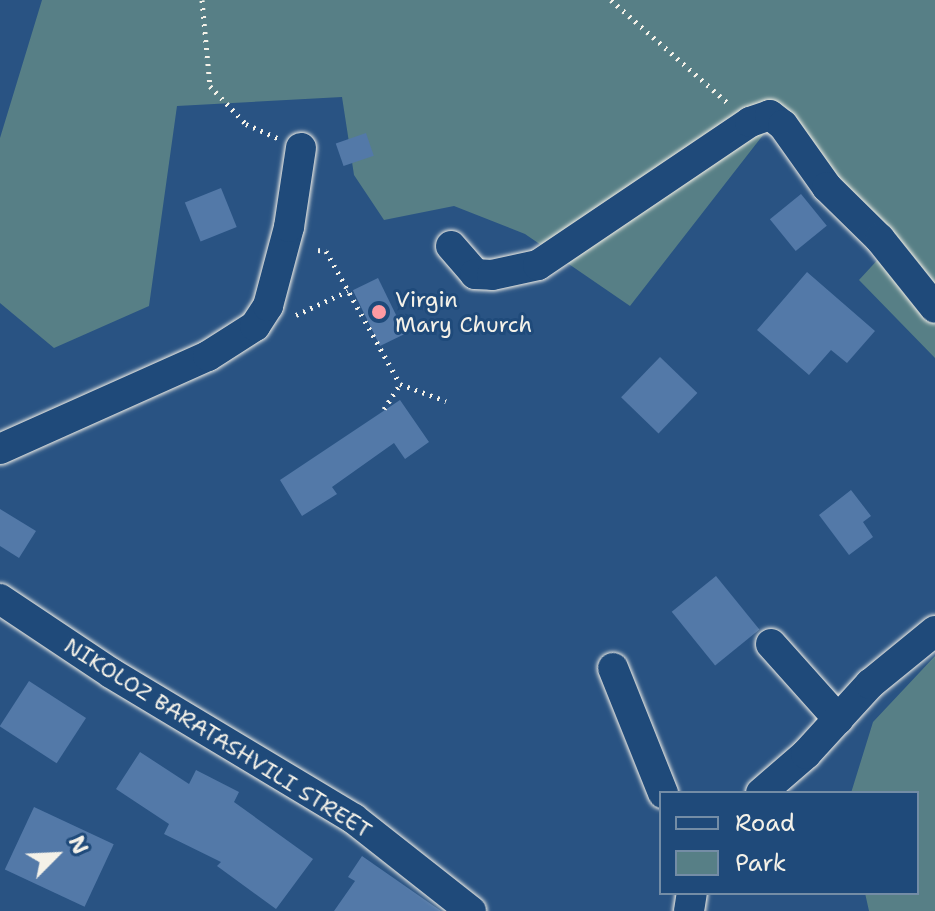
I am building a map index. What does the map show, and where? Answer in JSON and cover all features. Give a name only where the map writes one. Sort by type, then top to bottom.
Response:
[{"type":"street","points":[[451,246],[475,274],[492,275],[538,265],[750,122],[770,115],[783,125],[827,187],[880,239],[935,308]]},
{"type":"street","points":[[0,449],[208,356],[255,326],[268,306],[289,227],[301,148]]},
{"type":"street","name":"NIKOLOZ BARATASHVILI STREET","points":[[1,602],[111,673],[354,819],[471,911]]},
{"type":"street","points":[[763,791],[806,754],[870,684],[935,631]]},
{"type":"street","points":[[771,644],[838,719]]},
{"type":"street","points":[[613,668],[662,791]]},
{"type":"path","points":[[202,0],[210,86],[246,124],[301,148]]},
{"type":"path","points":[[611,0],[750,122]]},
{"type":"path","points":[[318,250],[326,251],[400,384],[446,401]]},
{"type":"path","points":[[268,306],[296,315],[348,291]]},
{"type":"path","points":[[384,409],[400,384]]},
{"type":"green space","points":[[42,0],[935,0],[935,358],[859,280],[894,242],[770,126],[630,306],[525,234],[454,206],[384,220],[354,175],[342,97],[177,106],[149,306],[54,348],[0,303],[0,138]]},
{"type":"green space","points":[[935,656],[935,911],[869,911],[865,895],[919,895],[919,791],[852,791],[873,722]]},
{"type":"building","points":[[366,133],[374,156],[344,166],[336,143]]},
{"type":"building","points":[[221,188],[237,227],[201,242],[185,203]]},
{"type":"building","points":[[801,194],[827,226],[796,251],[770,219]]},
{"type":"building","points":[[807,272],[875,331],[847,363],[831,350],[809,375],[757,330]]},
{"type":"building","name":"Virgin Mary Church","points":[[378,278],[405,334],[380,346],[353,290]]},
{"type":"building","points":[[660,357],[697,393],[659,433],[621,397]]},
{"type":"building","points":[[400,400],[429,442],[405,459],[394,443],[332,487],[337,494],[302,516],[280,480]]},
{"type":"building","points":[[851,490],[871,516],[863,522],[873,537],[849,555],[819,515]]},
{"type":"building","points":[[0,509],[36,531],[19,558],[0,546]]},
{"type":"building","points":[[716,576],[759,630],[715,665],[672,612]]},
{"type":"building","points":[[29,681],[86,718],[57,763],[0,727]]},
{"type":"building","points":[[140,752],[189,784],[196,770],[239,792],[234,802],[313,859],[276,909],[217,866],[221,862],[164,834],[169,824],[116,789]]},
{"type":"building","points":[[34,807],[114,844],[85,907],[5,870]]},
{"type":"building","points":[[362,856],[441,911],[334,911],[355,881],[348,877]]},
{"type":"place","name":"Virgin Mary Church","points":[[379,312]]}]
